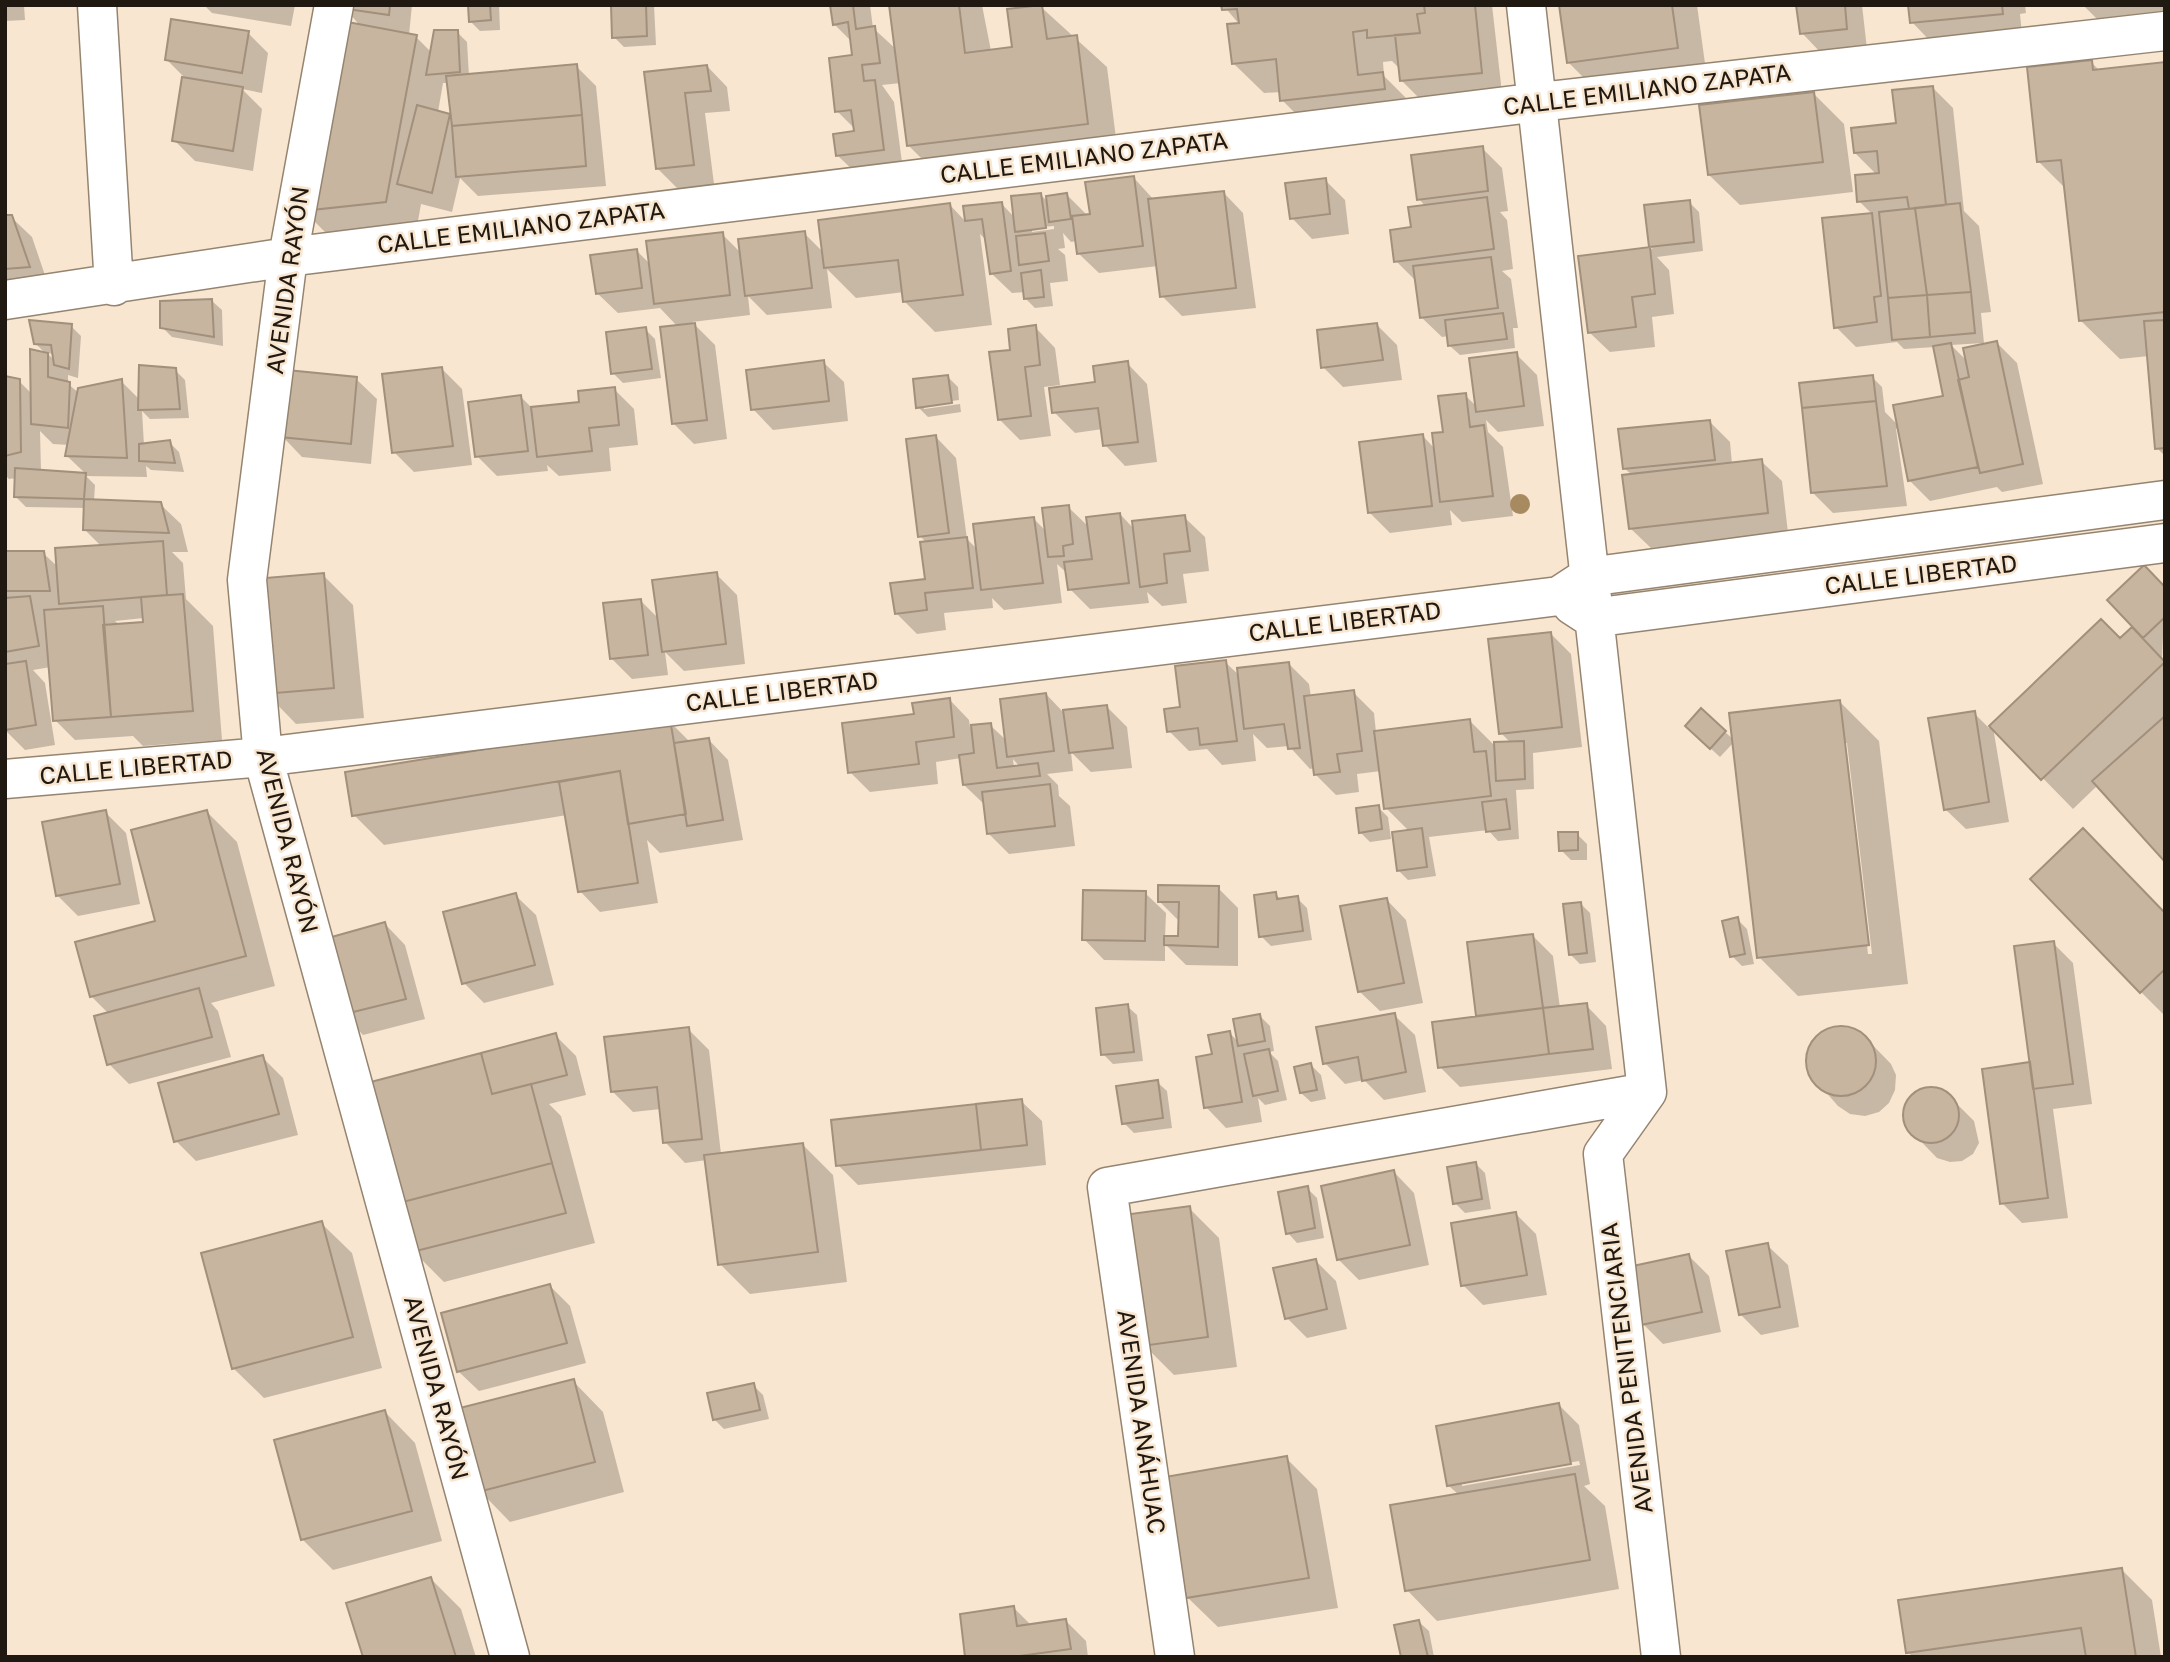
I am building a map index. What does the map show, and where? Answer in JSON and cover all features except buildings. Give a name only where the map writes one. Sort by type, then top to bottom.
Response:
[{"type":"street","points":[[97,5],[114,286]]},
{"type":"street","name":"AVENIDA RAYÓN","points":[[334,5],[288,257],[247,580],[263,757],[510,1657]]},
{"type":"street","points":[[1526,5],[1539,102],[1573,586],[1592,618],[1647,1092]]},
{"type":"street","name":"CALLE EMILIANO ZAPATA","points":[[5,300],[114,286],[288,257],[1539,102],[2165,31]]},
{"type":"street","name":"CALLE LIBERTAD","points":[[5,779],[263,757],[1573,586],[2012,520],[2165,500]]},
{"type":"street","points":[[2012,520],[2019,562]]},
{"type":"street","name":"CALLE LIBERTAD","points":[[1592,618],[2165,543]]},
{"type":"street","name":"AVENIDA ANÁHUAC","points":[[1175,1657],[1107,1187],[1647,1092]]},
{"type":"street","name":"AVENIDA PENITENCIARIA","points":[[1647,1092],[1603,1154],[1661,1657]]}]
